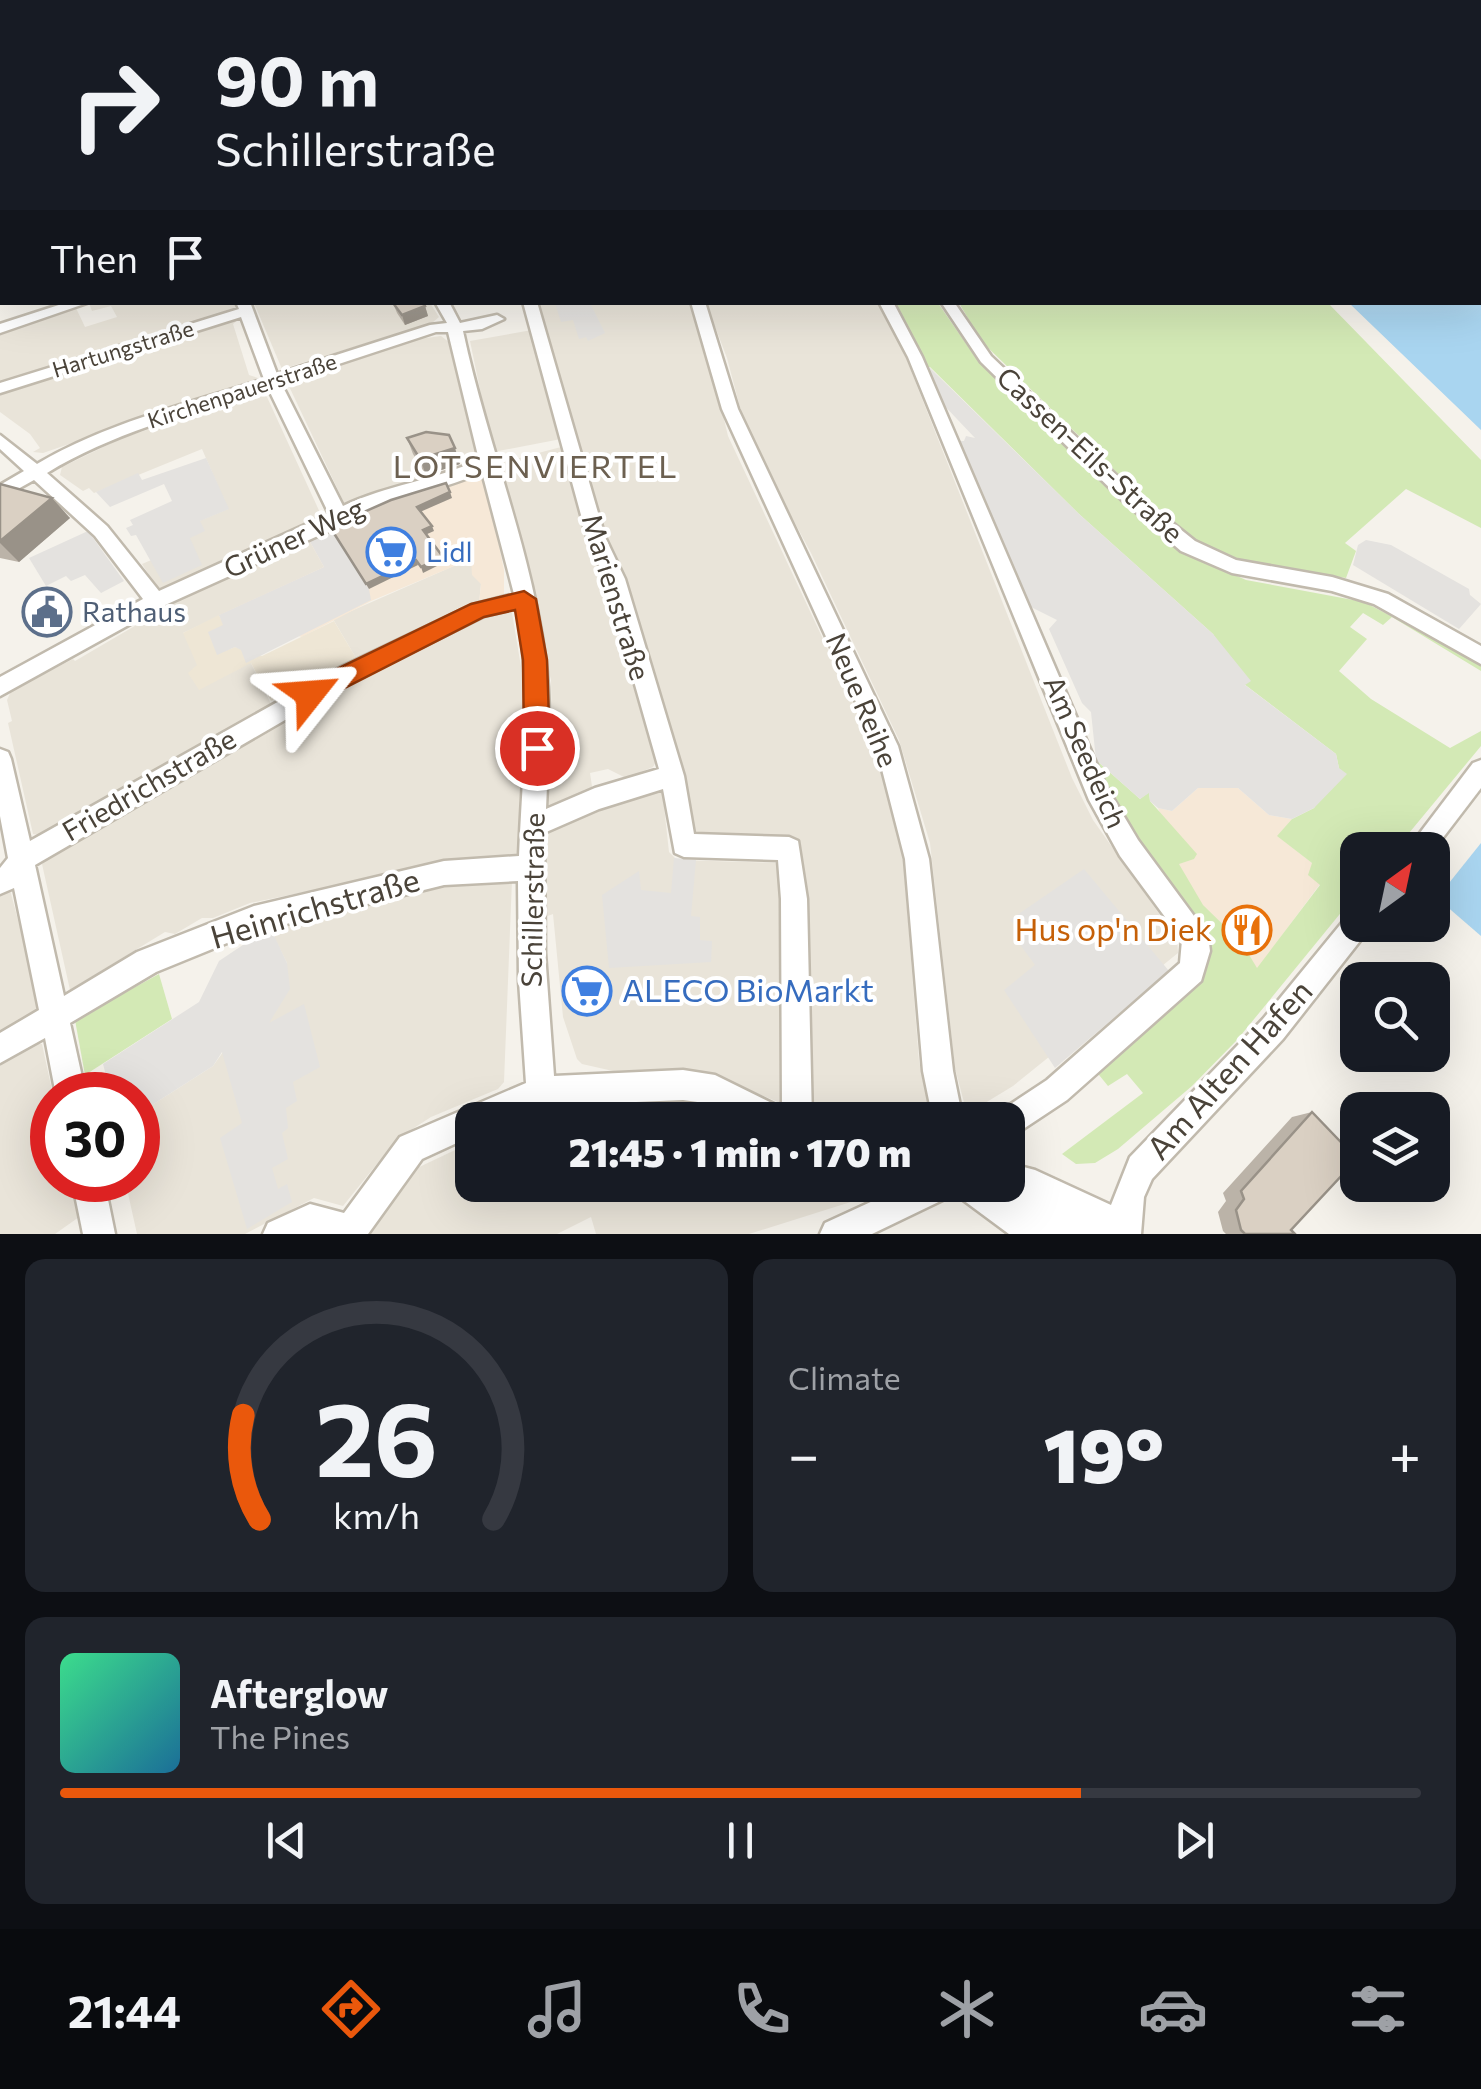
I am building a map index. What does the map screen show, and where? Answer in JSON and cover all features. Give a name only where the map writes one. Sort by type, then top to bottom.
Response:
[{"type":"street","points":[[0,329],[74,305]]},
{"type":"street","name":"Schillerstraße","points":[[444,305],[460,324],[535,660],[538,724],[529,974],[541,1091]]},
{"type":"street","name":"Neue Reihe","points":[[699,305],[730,409],[887,746],[917,860],[944,1102]]},
{"type":"street","name":"Am Seedeich","points":[[887,305],[946,432],[1098,792],[1129,848],[1195,935],[1197,951],[1191,971],[1057,1090],[1025,1112]]},
{"type":"street","name":"Cassen-Eils-Straße","points":[[949,305],[994,368],[1162,528],[1188,546],[1243,570],[1332,584],[1381,599],[1481,656]]},
{"type":"street","points":[[244,306],[272,380],[338,515]]},
{"type":"street","name":"Hartungstraße","points":[[0,388],[244,306]]},
{"type":"street","name":"Kirchenpauerstraße","points":[[0,493],[35,470],[120,431],[272,380],[460,324],[477,326],[531,314]]},
{"type":"street","name":"Marienstraße","points":[[531,314],[672,776],[684,846],[789,849],[794,899],[797,1102]]},
{"type":"street","points":[[0,440],[115,545],[156,601]]},
{"type":"street","name":"Grüner Weg","points":[[0,687],[156,601],[325,525],[338,515],[489,462]]},
{"type":"street","name":"Friedrichstraße","points":[[0,882],[11,876],[22,859],[339,678],[478,610],[524,599]]},
{"type":"street","points":[[0,759],[67,1072]]},
{"type":"street","points":[[1432,832],[1481,770]]},
{"type":"street","points":[[532,827],[595,799],[672,776]]},
{"type":"street","name":"Heinrichstraße","points":[[0,1049],[147,962],[254,919],[444,873],[530,868]]},
{"type":"street","name":"Am Alten Hafen","points":[[1124,1230],[1128,1196],[1141,1168],[1273,1029],[1343,942]]},
{"type":"street","points":[[516,1102],[541,1091],[682,1085],[715,1090],[739,1102]]},
{"type":"street","points":[[278,1234],[310,1220],[349,1232],[410,1148],[455,1128]]},
{"type":"street","points":[[90,1202],[93,1230]]},
{"type":"street","points":[[836,1234],[881,1202]]},
{"type":"street","points":[[1012,1202],[1038,1234]]},
{"type":"street","points":[[1025,1202],[1092,1230],[1124,1230]]},
{"type":"shaded area","points":[[90,305],[236,307],[0,383],[0,332],[76,308],[85,327],[117,317],[111,306],[92,311]]},
{"type":"shaded area","points":[[255,305],[431,305],[439,317],[432,323],[282,369]]},
{"type":"shaded area","points":[[539,305],[689,305],[710,361],[728,436],[875,750],[902,845],[919,1061],[927,1102],[804,1102],[801,843],[792,837],[687,834]]},
{"type":"shaded area","points":[[556,305],[591,305],[605,333],[588,341],[586,337],[579,339],[573,320],[561,322]]},
{"type":"shaded area","points":[[707,305],[879,305],[902,348],[1072,778],[1093,820],[1177,939],[1178,953],[1013,1086],[987,1102],[964,1102],[955,1068],[930,843],[899,740],[811,553],[747,434],[727,358]]},
{"type":"shaded area","points":[[239,319],[233,324],[249,375],[258,378],[250,382],[43,453],[33,452],[40,448],[30,434],[0,412],[0,393]]},
{"type":"shaded area","points":[[532,330],[561,439],[493,452],[470,341]]},
{"type":"shaded area","points":[[441,336],[450,343],[477,455],[346,507],[287,382],[411,340]]},
{"type":"shaded area","points":[[929,367],[1079,514],[1213,634],[1251,681],[1245,685],[1336,754],[1339,768],[1347,774],[1314,808],[1292,819],[1269,815],[1238,788],[1198,788],[1172,811],[1158,808],[1150,801],[1149,793],[1140,799],[1096,760],[1091,712],[1082,703],[1049,629],[1057,620],[1029,606],[957,441],[964,441],[966,436],[975,438],[938,399],[921,369]]},
{"type":"shaded area","points":[[260,393],[267,397],[322,517],[158,589],[142,564],[191,543],[189,538],[199,521],[228,509],[202,449],[94,493],[89,488],[83,491],[60,475],[62,467],[122,438]]},
{"type":"shaded area","points":[[561,447],[656,762],[626,778],[608,769],[590,773],[593,793],[545,809],[548,781],[553,779],[551,680],[497,464]]},
{"type":"shaded area","points":[[206,458],[229,509],[200,521],[205,531],[190,538],[202,565],[163,583],[136,535],[131,536],[126,528],[133,525],[130,520],[172,501],[164,484],[110,507],[96,492],[138,473],[142,480]]},
{"type":"shaded area","points":[[477,472],[482,474],[490,502],[504,570],[504,597],[479,603],[481,584],[472,575],[471,559],[371,601],[302,637],[219,615],[324,567],[309,540]]},
{"type":"shaded area","points":[[332,530],[369,589],[371,600],[246,663],[241,650],[235,647],[217,655],[208,632],[223,625],[219,615],[324,567],[309,540]]},
{"type":"shaded area","points":[[88,531],[124,581],[101,593],[85,575],[71,581],[66,576],[46,586],[29,558]]},
{"type":"shaded area","points":[[309,540],[324,567],[183,633],[251,663],[271,704],[47,836],[33,834],[8,723],[12,721],[7,700],[11,691],[75,661],[174,603]]},
{"type":"shaded area","points":[[1366,540],[1391,545],[1469,589],[1481,604],[1459,629],[1353,565],[1358,545]]},
{"type":"shaded area","points":[[472,558],[481,584],[479,603],[356,658],[333,619]]},
{"type":"shaded area","points":[[511,607],[532,732],[519,855],[422,868],[250,903],[213,918],[202,918],[175,934],[165,932],[70,990],[42,864],[56,852],[324,695],[477,617]]},
{"type":"shaded area","points":[[219,615],[224,625],[217,654],[235,647],[262,656],[334,621],[356,658],[271,701],[251,663],[199,690],[188,673],[197,665],[183,633]]},
{"type":"shaded area","points":[[662,788],[669,852],[677,860],[779,863],[785,1102],[711,1074],[644,1078],[582,1064],[577,1059],[563,1017],[553,914],[545,917],[543,836],[603,806]]},
{"type":"shaded area","points":[[1198,788],[1238,788],[1269,815],[1292,819],[1278,836],[1312,863],[1320,884],[1257,969],[1242,943],[1202,905],[1178,863],[1158,808],[1172,811]]},
{"type":"shaded area","name":"ALECO BioMarkt","points":[[674,858],[696,860],[691,916],[700,917],[700,940],[712,941],[711,962],[609,968],[602,895],[639,871],[641,890],[671,893]]},
{"type":"shaded area","points":[[1084,869],[1169,971],[1055,1068],[1004,990],[1035,965],[1016,939],[1022,934],[1010,920]]},
{"type":"shaded area","points":[[512,880],[504,1082],[498,1089],[467,1102],[455,1102],[455,1107],[397,1139],[343,1206],[314,1198],[245,1234],[137,1234],[130,1202],[160,1202],[160,1100],[213,1066],[287,963],[273,935],[285,925],[425,887]]},
{"type":"shaded area","points":[[9,886],[43,1015],[0,1041],[0,891]]},
{"type":"shaded area","points":[[270,927],[287,963],[290,989],[269,1023],[304,1004],[320,1067],[293,1082],[297,1101],[286,1108],[288,1128],[282,1133],[288,1159],[272,1168],[278,1189],[287,1184],[292,1202],[247,1229],[220,1138],[242,1123],[222,1052],[213,1066],[160,1100],[160,1072],[105,1072],[103,1064],[199,1002],[219,961]]},
{"type":"shaded area","points":[[34,1044],[42,1044],[48,1072],[30,1072],[30,1202],[76,1202],[79,1217],[55,1234],[0,1234],[0,1065]]},
{"type":"shaded area","points":[[455,1150],[455,1202],[851,1202],[749,1234],[596,1234],[591,1217],[557,1234],[364,1234],[415,1169]]},
{"type":"green space","points":[[892,305],[939,305],[978,361],[1169,545],[1246,580],[1364,602],[1481,663],[1481,671],[1392,617],[1383,625],[1363,613],[1350,627],[1367,639],[1339,671],[1371,699],[1450,748],[1481,731],[1481,746],[1410,832],[1340,832],[1340,914],[1237,1040],[1192,1086],[1118,1149],[1095,1163],[1076,1164],[1062,1154],[1143,1093],[1127,1074],[1108,1086],[1095,1070],[1204,966],[1127,833],[1097,771],[1096,760],[1140,799],[1149,792],[1150,801],[1197,854],[1179,864],[1203,905],[1242,943],[1257,968],[1320,885],[1308,875],[1312,863],[1277,836],[1292,819],[1314,808],[1339,768],[1336,754],[1244,684],[1213,634],[1079,514],[930,367],[924,368]]},
{"type":"green space","points":[[960,305],[1330,305],[1481,460],[1481,528],[1406,489],[1345,543],[1356,551],[1346,578],[1238,560],[1196,541],[1167,521],[982,342]]},
{"type":"green space","points":[[159,974],[172,1019],[90,1072],[84,1072],[75,1020]]},
{"type":"water","points":[[1351,305],[1481,305],[1481,430]]},
{"type":"water","points":[[1481,843],[1481,936],[1450,909],[1450,882]]},
{"type":"building","points":[[394,305],[425,306],[402,315]]},
{"type":"building","points":[[426,432],[449,435],[455,448],[420,459],[407,438]]},
{"type":"building","name":"Lidl","points":[[446,483],[450,492],[417,507],[432,526],[423,530],[443,557],[421,567],[416,560],[366,584],[330,527],[391,500]]},
{"type":"building","points":[[0,484],[52,498],[0,541]]},
{"type":"building","points":[[1312,1112],[1340,1141],[1340,1177],[1291,1230],[1295,1234],[1245,1234],[1236,1210],[1244,1199],[1241,1191]]},
{"type":"place","name":"Lidl","points":[[391,552]]},
{"type":"place","name":"Rathaus","points":[[47,612]]},
{"type":"place","name":"Hus op'n Diek","points":[[1247,930]]},
{"type":"place","name":"ALECO BioMarkt","points":[[587,991]]},
{"type":"district","name":"LOTSENVIERTEL","points":[[536,467]]},
{"type":"route","points":[[310,694],[478,610],[524,599],[535,660],[537,748]]}]
